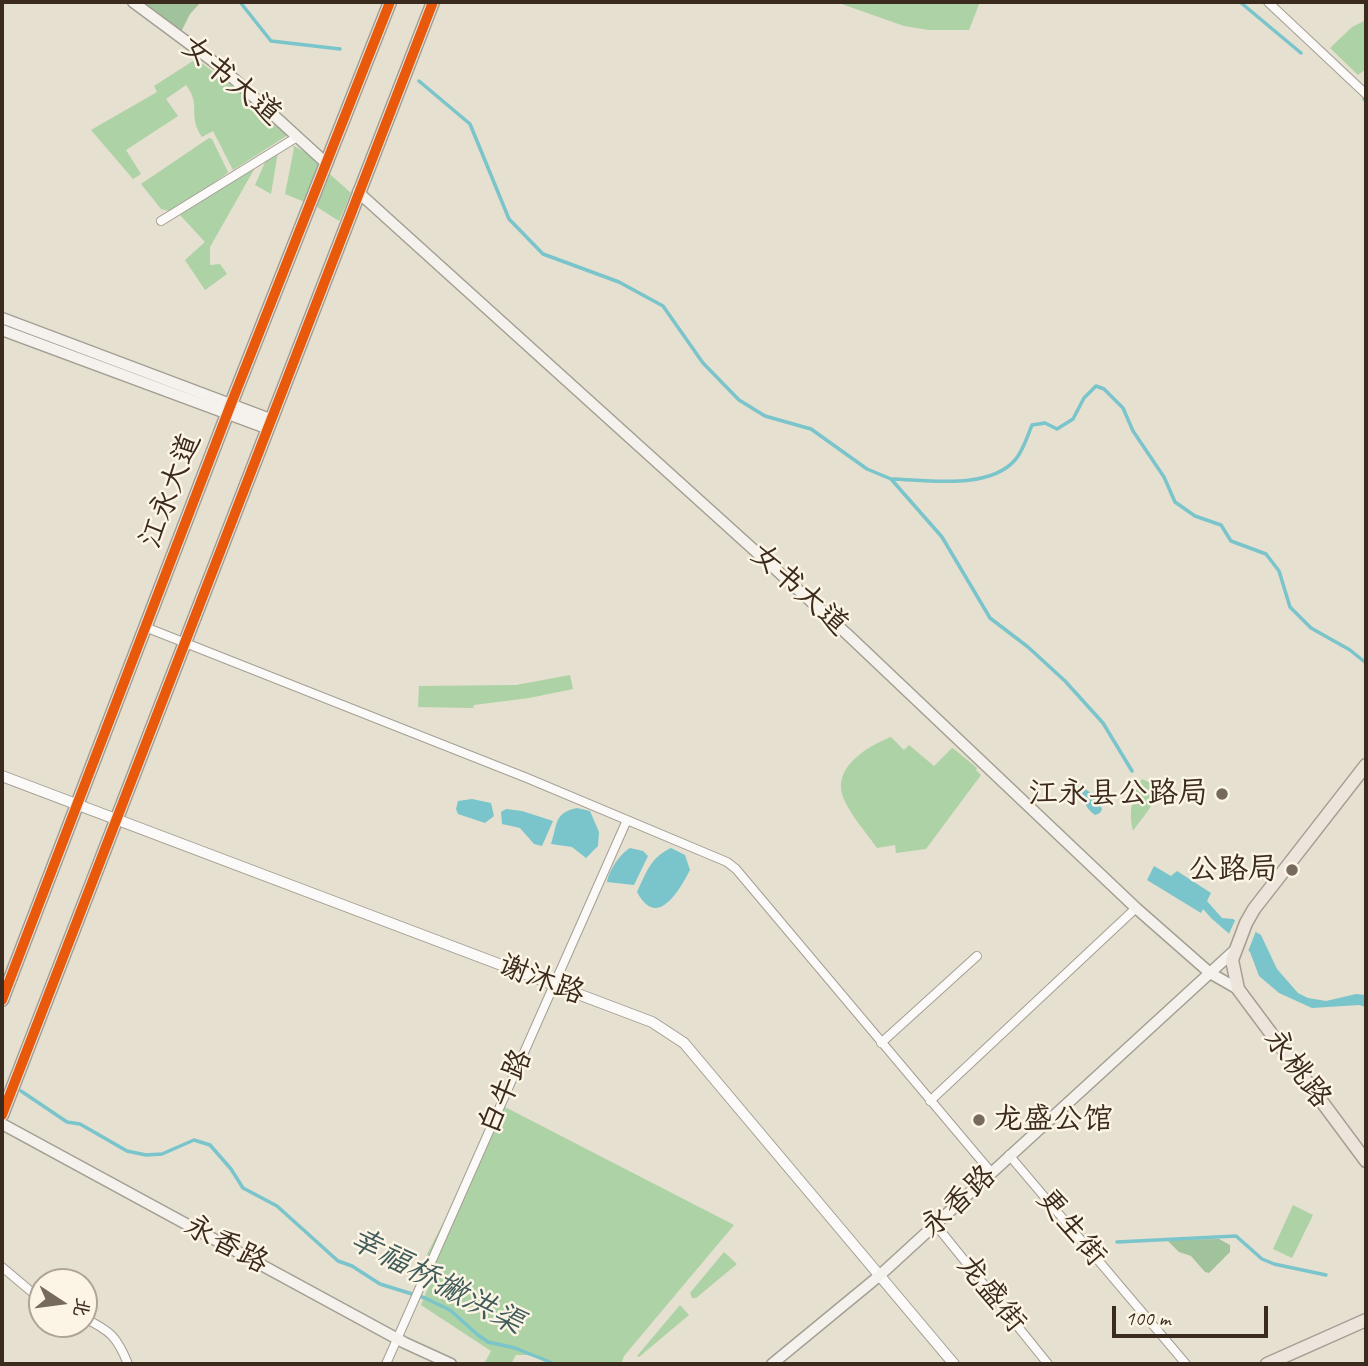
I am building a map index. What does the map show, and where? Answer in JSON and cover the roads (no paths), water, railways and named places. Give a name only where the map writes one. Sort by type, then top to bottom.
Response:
[{"type":"main road","name":"女书大道","points":[[133,2],[222,68],[327,164]]},
{"type":"main road","name":"江永大道","points":[[2,1000],[229,409],[390,2]]},
{"type":"main road","points":[[2,1115],[6,1089],[116,819],[433,2]]},
{"type":"main road","name":"女书大道","points":[[358,192],[847,634],[1136,908],[1210,973],[1238,989]]},
{"type":"main road","points":[[2,318],[229,409]]},
{"type":"main road","points":[[2,330],[268,423]]},
{"type":"main road","name":"永桃路","points":[[1366,765],[1246,923],[1232,960],[1238,989],[1366,1161]]},
{"type":"main road","name":"永香路","points":[[772,1364],[879,1276],[1236,950]]},
{"type":"main road","name":"永香路","points":[[2,1124],[397,1339],[451,1364]]},
{"type":"main road","points":[[1267,1364],[1366,1320]]},
{"type":"street","points":[[1268,2],[1366,94]]},
{"type":"street","points":[[161,221],[297,137]]},
{"type":"street","points":[[145,628],[727,862],[991,1172]]},
{"type":"street","name":"谢沐路","points":[[2,776],[652,1022],[684,1043],[954,1364]]},
{"type":"street","name":"白牛路","points":[[386,1364],[627,820]]},
{"type":"street","points":[[930,1101],[1136,908]]},
{"type":"street","points":[[881,1042],[977,956]]},
{"type":"street","name":"更生街","points":[[1009,1155],[1186,1364]]},
{"type":"street","name":"龙盛街","points":[[934,1224],[1048,1364]]},
{"type":"street","points":[[2,1267],[28,1289]]},
{"type":"street","points":[[98,1324],[119,1342],[128,1364]]},
{"type":"water","points":[[1078,786],[1096,798],[1102,809],[1100,813],[1095,815],[1089,810]]},
{"type":"water","points":[[472,799],[491,803],[494,816],[485,823],[458,814],[458,801]]},
{"type":"water","points":[[577,808],[590,811],[599,832],[598,846],[586,858],[572,847],[551,844],[561,816]]},
{"type":"water","points":[[506,809],[553,821],[542,846],[534,844],[520,828],[502,824],[501,812]]},
{"type":"water","points":[[630,848],[643,851],[648,856],[634,885],[607,882],[622,854]]},
{"type":"water","points":[[671,848],[685,855],[690,870],[667,903],[652,908],[637,892],[654,861]]},
{"type":"water","points":[[1154,866],[1171,876],[1177,871],[1211,893],[1207,901],[1222,918],[1233,919],[1261,935],[1277,969],[1298,993],[1326,1001],[1356,994],[1366,995],[1366,1007],[1359,1005],[1312,1008],[1279,993],[1259,976],[1250,952],[1203,909],[1201,913],[1147,880]]},
{"type":"waterway","points":[[240,2],[271,41],[340,49]]},
{"type":"waterway","points":[[1240,2],[1301,53]]},
{"type":"waterway","points":[[419,81],[470,124],[509,219],[543,254],[619,282],[663,306],[703,363],[739,400],[765,416],[811,429],[867,469],[891,479],[942,537],[990,618],[1028,647],[1065,681],[1103,723],[1132,771]]},
{"type":"waterway","points":[[892,479],[957,481],[990,476],[1015,460],[1032,425],[1045,423],[1057,429],[1073,419],[1084,398],[1096,386],[1104,389],[1123,408],[1133,431],[1164,477],[1175,502],[1195,516],[1221,525],[1231,541],[1266,554],[1279,571],[1290,607],[1311,628],[1350,650],[1366,663]]},
{"type":"waterway","name":"幸福桥撇洪渠","points":[[21,1091],[67,1122],[80,1124],[127,1151],[146,1155],[162,1154],[194,1140],[210,1145],[243,1188],[277,1206],[338,1261],[352,1266],[380,1284],[425,1298],[450,1310],[488,1342],[515,1348],[555,1364]]},
{"type":"waterway","points":[[1117,1242],[1236,1236],[1262,1259],[1326,1275]]},
{"type":"place","name":"江永县公路局","points":[[1222,794]]},
{"type":"place","name":"公路局","points":[[1292,870]]},
{"type":"place","name":"龙盛公馆","points":[[979,1120]]}]
